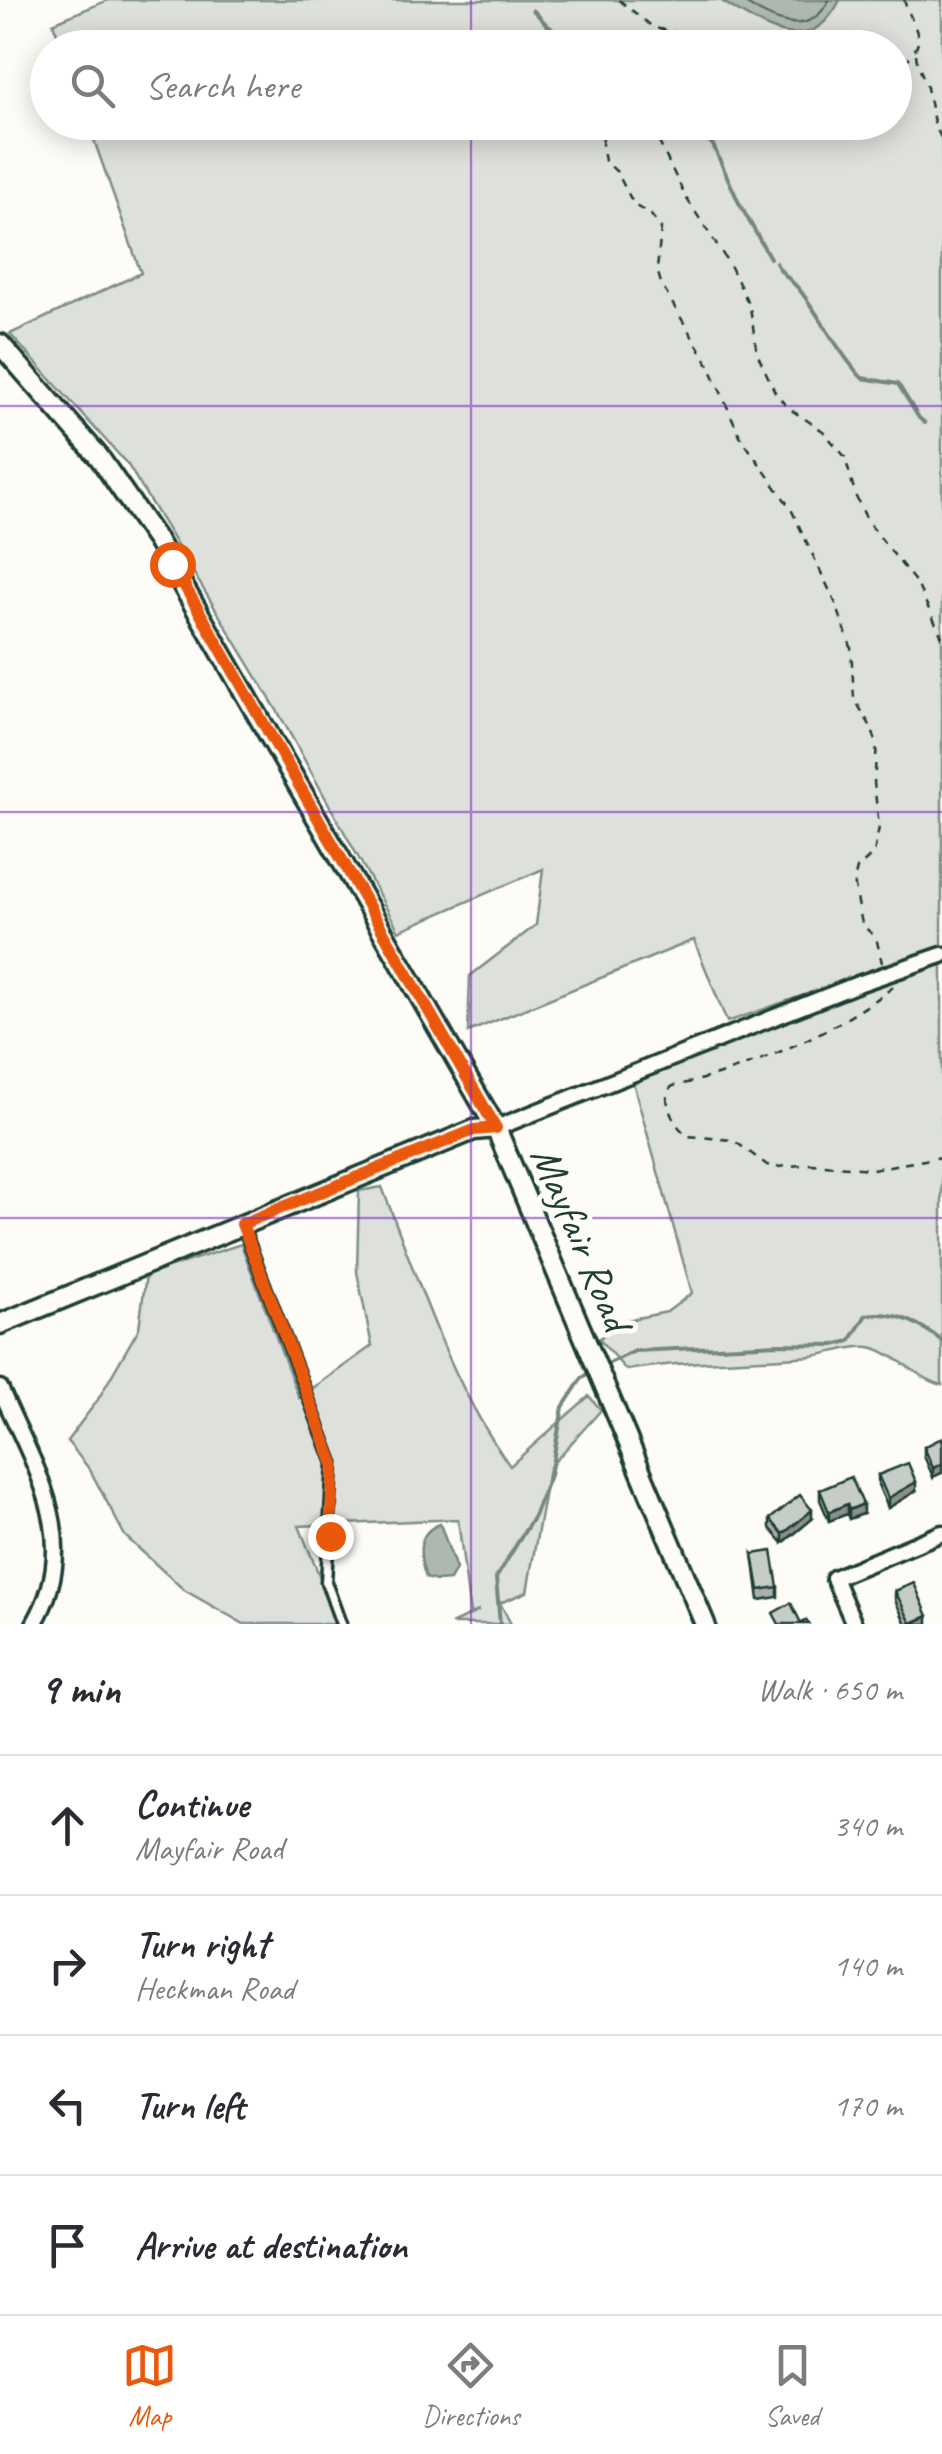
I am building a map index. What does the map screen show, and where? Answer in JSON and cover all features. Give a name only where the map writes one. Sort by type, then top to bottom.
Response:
[{"type":"street","name":"Mayfair Road","points":[[0,344],[99,457],[157,540],[496,1128],[705,1624]]},
{"type":"street","points":[[0,1324],[474,1130],[496,1128],[840,991],[942,956]]},
{"type":"street","points":[[0,1388],[48,1501],[56,1539],[52,1583],[34,1624]]},
{"type":"street","points":[[854,1624],[834,1578],[942,1533]]},
{"type":"lane","points":[[242,1224],[334,1464],[326,1582],[341,1624]]},
{"type":"path","points":[[619,0],[654,28],[666,30]]},
{"type":"path","points":[[904,0],[918,34],[917,68],[929,94],[930,118],[942,139]]},
{"type":"path","points":[[912,58],[916,54]]},
{"type":"path","points":[[603,140],[605,161],[618,172],[634,205],[651,215],[661,228],[657,270],[662,286],[709,365],[740,436],[792,508],[851,647],[854,698],[877,744],[874,783],[879,827],[874,852],[856,869],[854,881],[861,919],[876,937],[882,963]]},
{"type":"path","points":[[658,140],[685,140]]},
{"type":"path","points":[[658,140],[685,196],[731,267],[754,321],[757,353],[775,392],[787,407],[823,431],[845,457],[868,522],[917,584],[942,638]]},
{"type":"path","points":[[893,987],[869,1006],[818,1034],[747,1065],[673,1086],[667,1091],[667,1100],[673,1119],[688,1136],[732,1140],[776,1168],[798,1164],[872,1169],[942,1157]]},
{"type":"shaded area","points":[[108,0],[942,0],[942,1385],[867,1347],[812,1356],[626,1370],[599,1339],[617,1322],[667,1312],[692,1293],[632,1079],[819,1005],[833,985],[727,1022],[694,940],[468,1032],[470,976],[536,925],[543,869],[399,931],[278,712],[128,465],[10,334],[141,273],[94,140],[912,140],[912,30],[56,30],[53,23]]},
{"type":"shaded area","points":[[382,1187],[453,1366],[510,1466],[589,1396],[601,1410],[549,1468],[527,1592],[500,1603],[511,1624],[451,1624],[479,1611],[470,1614],[458,1519],[299,1526],[339,1624],[244,1624],[184,1590],[125,1536],[90,1470],[67,1441],[97,1401],[139,1328],[146,1275],[241,1244],[299,1398],[372,1346],[357,1272],[359,1191]]},
{"type":"water","points":[[720,0],[840,0],[828,19],[811,30],[775,30]]},
{"type":"water","points":[[440,1524],[456,1569],[450,1580],[436,1581],[426,1578],[421,1546],[426,1533]]},
{"type":"building","points":[[942,1438],[942,1464],[933,1468],[924,1447]]},
{"type":"building","points":[[908,1463],[916,1482],[888,1498],[878,1475]]},
{"type":"building","points":[[851,1477],[863,1504],[849,1510],[847,1504],[829,1512],[820,1490]]},
{"type":"building","points":[[800,1495],[812,1510],[783,1534],[770,1519]]},
{"type":"building","points":[[772,1551],[778,1587],[759,1590],[753,1554]]},
{"type":"building","points":[[914,1583],[928,1616],[911,1623],[895,1591]]},
{"type":"building","points":[[791,1603],[801,1623],[806,1620],[809,1624],[779,1624],[773,1613]]},
{"type":"waterway","points":[[533,10],[554,30]]},
{"type":"waterway","points":[[708,140],[770,258]]},
{"type":"waterway","points":[[776,263],[862,378],[898,384],[925,423]]},
{"type":"waterway","points":[[603,1366],[635,1351],[834,1345],[850,1341],[866,1315],[876,1314],[907,1320],[942,1341]]},
{"type":"waterway","points":[[500,1624],[496,1578],[534,1516],[550,1475],[563,1407],[582,1378],[590,1373]]},
{"type":"route","points":[[172,564],[496,1128],[474,1130],[242,1224],[334,1464],[330,1536]]}]
